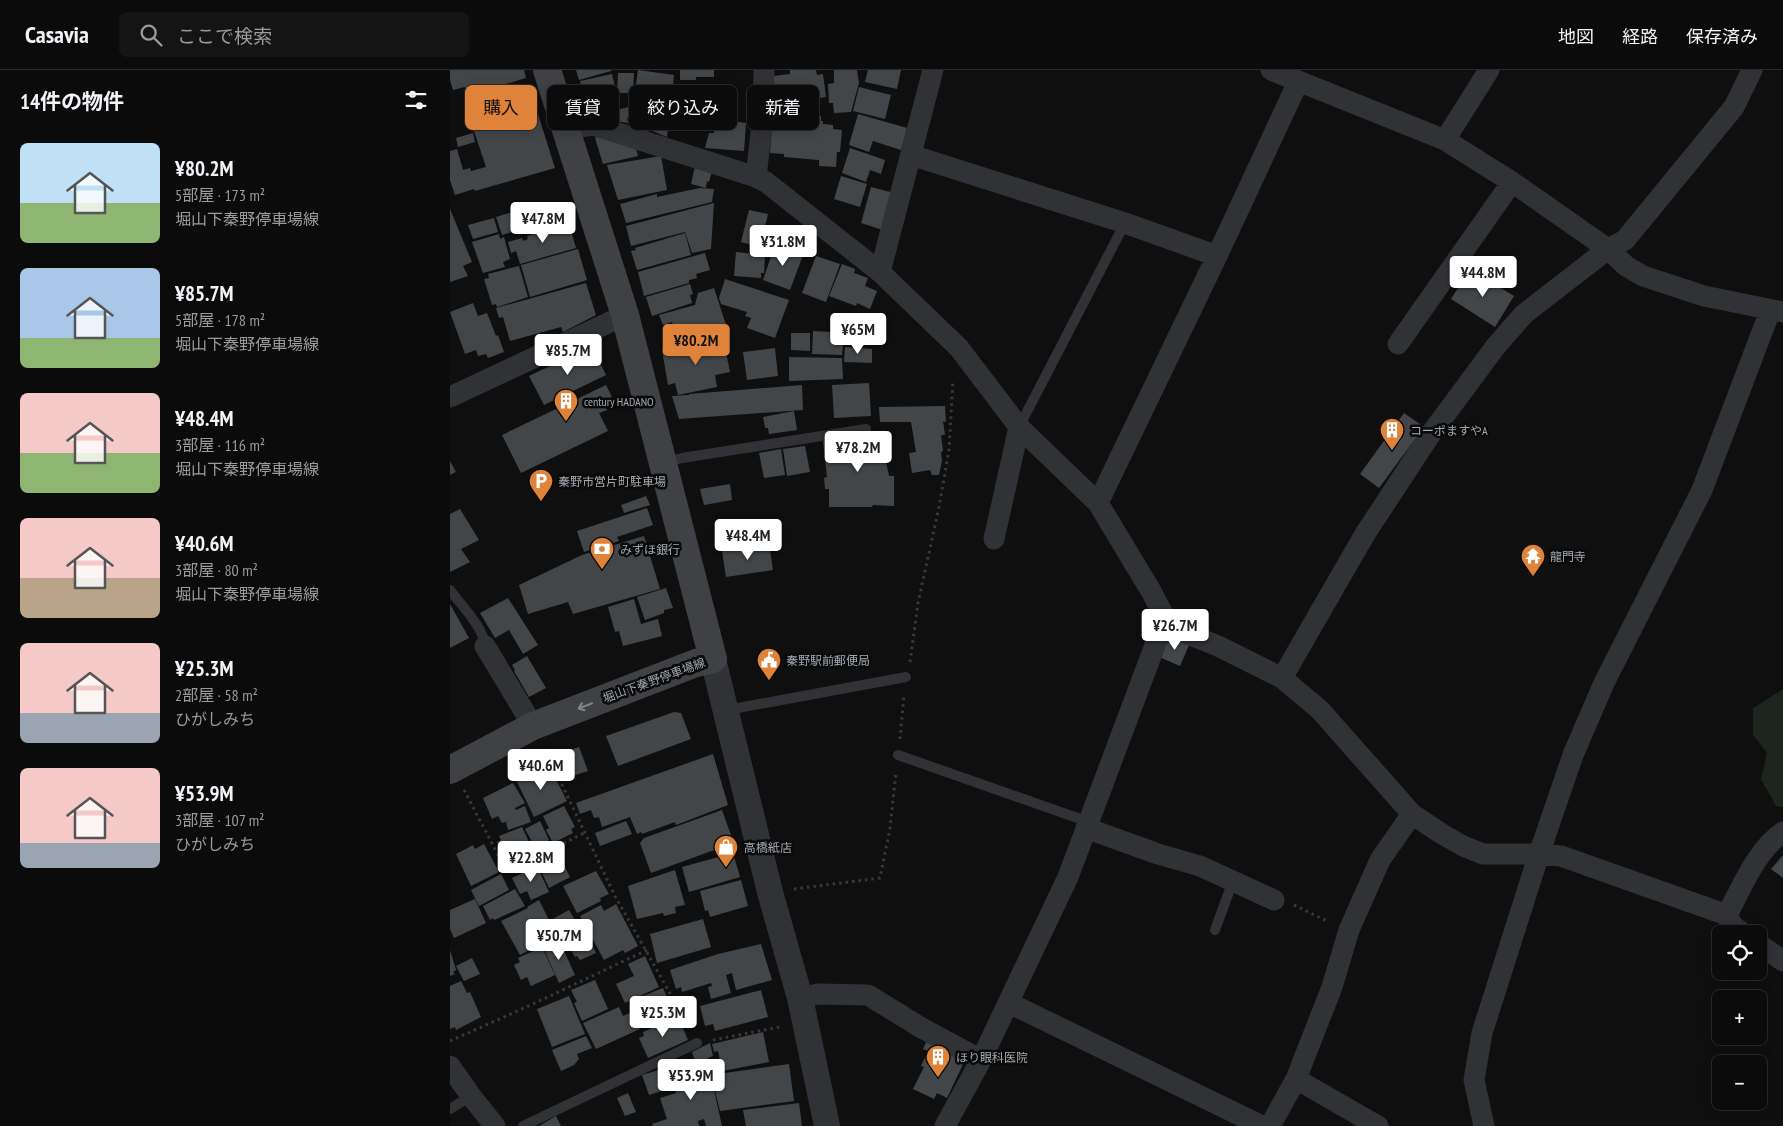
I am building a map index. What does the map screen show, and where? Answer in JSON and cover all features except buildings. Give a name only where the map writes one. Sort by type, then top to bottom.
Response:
[{"type":"main road","name":"堀山下秦野停車場線","points":[[547,70],[552,85]]},
{"type":"main road","name":"堀山下秦野停車場線","points":[[452,769],[533,726],[696,663],[713,659],[625,315],[566,130]]},
{"type":"street","points":[[756,177],[764,70]]},
{"type":"street","points":[[880,272],[933,70]]},
{"type":"street","points":[[1271,70],[1445,140],[1512,182],[1608,249],[1626,266],[1643,276],[1704,296],[1776,312],[1702,490],[1604,683],[1573,755],[1539,854],[1482,1033],[1474,1080],[1484,1126]]},
{"type":"street","points":[[1445,140],[1489,70]]},
{"type":"street","points":[[1282,678],[1365,534],[1430,435],[1491,354],[1524,314],[1608,249],[1625,240],[1734,107],[1752,70]]},
{"type":"street","points":[[1098,503],[1298,82]]},
{"type":"street","points":[[609,130],[756,177],[773,188],[880,272],[959,348],[1019,427],[1098,503],[1152,591],[1163,614],[1163,624],[1068,877],[981,1060],[945,1126]]},
{"type":"street","points":[[911,155],[1125,223],[1217,256]]},
{"type":"street","points":[[1398,344],[1512,182]]},
{"type":"street","points":[[450,397],[625,315]]},
{"type":"street","points":[[994,539],[1019,427]]},
{"type":"street","points":[[1163,624],[1218,646],[1282,678],[1320,710],[1412,814],[1463,846],[1483,854],[1561,856],[1727,915],[1732,925]]},
{"type":"street","points":[[485,646],[533,726]]},
{"type":"street","points":[[713,659],[770,892],[800,998],[827,1126]]},
{"type":"street","points":[[1270,1126],[1296,1079],[1332,987],[1349,930],[1380,860],[1412,814]]},
{"type":"street","points":[[1088,824],[1158,854],[1200,866],[1274,900]]},
{"type":"street","points":[[1727,915],[1756,861],[1777,836],[1783,832]]},
{"type":"street","points":[[1767,950],[1783,961]]},
{"type":"street","points":[[800,998],[818,994],[868,995],[920,1027],[981,1060]]},
{"type":"street","points":[[1008,1003],[1262,1126]]},
{"type":"street","points":[[450,1066],[470,1096],[495,1126]]},
{"type":"street","points":[[1296,1079],[1378,1126]]},
{"type":"lane","points":[[1019,427],[1125,223]]},
{"type":"lane","points":[[663,463],[682,458],[866,429]]},
{"type":"lane","points":[[450,590],[470,615],[485,640],[485,646]]},
{"type":"lane","points":[[726,710],[906,677]]},
{"type":"lane","points":[[898,755],[1088,824]]},
{"type":"lane","points":[[1215,930],[1233,881]]},
{"type":"lane","points":[[523,1126],[697,1043]]},
{"type":"lane","points":[[450,1109],[470,1096]]},
{"type":"path","points":[[792,889],[880,878],[890,828],[906,677],[918,603],[939,507],[949,450],[955,354],[959,348]]},
{"type":"path","points":[[533,726],[540,736],[615,896],[647,950],[697,1043],[786,1025]]},
{"type":"path","points":[[452,769],[507,872],[584,833]]},
{"type":"path","points":[[1299,907],[1349,930]]},
{"type":"path","points":[[450,1041],[647,950]]},
{"type":"shaded area","points":[[1783,689],[1783,807],[1776,806],[1761,779],[1767,753],[1753,735],[1753,708]]},
{"type":"place","name":"century HADANO","points":[[566,422]]},
{"type":"place","name":"コーポますやA","points":[[1392,451]]},
{"type":"place","name":"秦野市営片町駐車場","points":[[541,502]]},
{"type":"place","name":"みずほ銀行","points":[[602,570]]},
{"type":"place","name":"龍門寺","points":[[1533,577]]},
{"type":"place","name":"秦野駅前郵便局","points":[[769,681]]},
{"type":"place","name":"高橋紙店","points":[[726,868]]},
{"type":"place","name":"ほり眼科医院","points":[[938,1078]]}]
